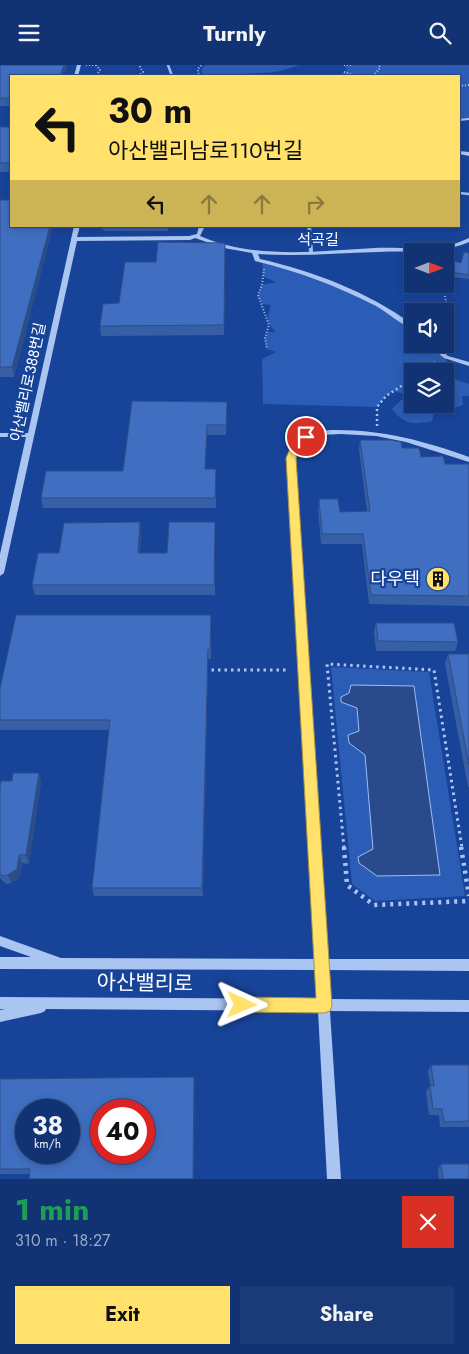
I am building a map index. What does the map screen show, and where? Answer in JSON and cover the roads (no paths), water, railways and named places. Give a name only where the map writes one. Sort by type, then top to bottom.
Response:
[{"type":"street","name":"아산밸리로388번길","points":[[0,573],[77,227]]},
{"type":"street","points":[[74,239],[186,239],[197,237],[201,233],[202,227]]},
{"type":"street","name":"석곡길","points":[[197,237],[208,243],[255,252],[321,253],[435,248],[460,245],[469,240]]},
{"type":"street","name":"석곡길","points":[[255,252],[257,260],[297,271],[348,292],[382,308],[404,322]]},
{"type":"street","points":[[441,353],[446,357],[469,364]]},
{"type":"street","points":[[334,1179],[291,458],[299,442],[318,434],[377,433],[418,441],[469,460]]},
{"type":"street","points":[[0,435],[31,435]]},
{"type":"street","points":[[0,941],[65,963]]},
{"type":"street","name":"아산밸리로","points":[[0,963],[469,965]]},
{"type":"street","name":"아산밸리로","points":[[0,1003],[469,1006]]},
{"type":"street","points":[[0,1016],[59,1003]]},
{"type":"waterway","points":[[168,65],[172,75]]},
{"type":"waterway","points":[[460,193],[469,194]]},
{"type":"waterway","points":[[309,227],[311,251]]},
{"type":"place","name":"다우텍","points":[[438,579]]}]
